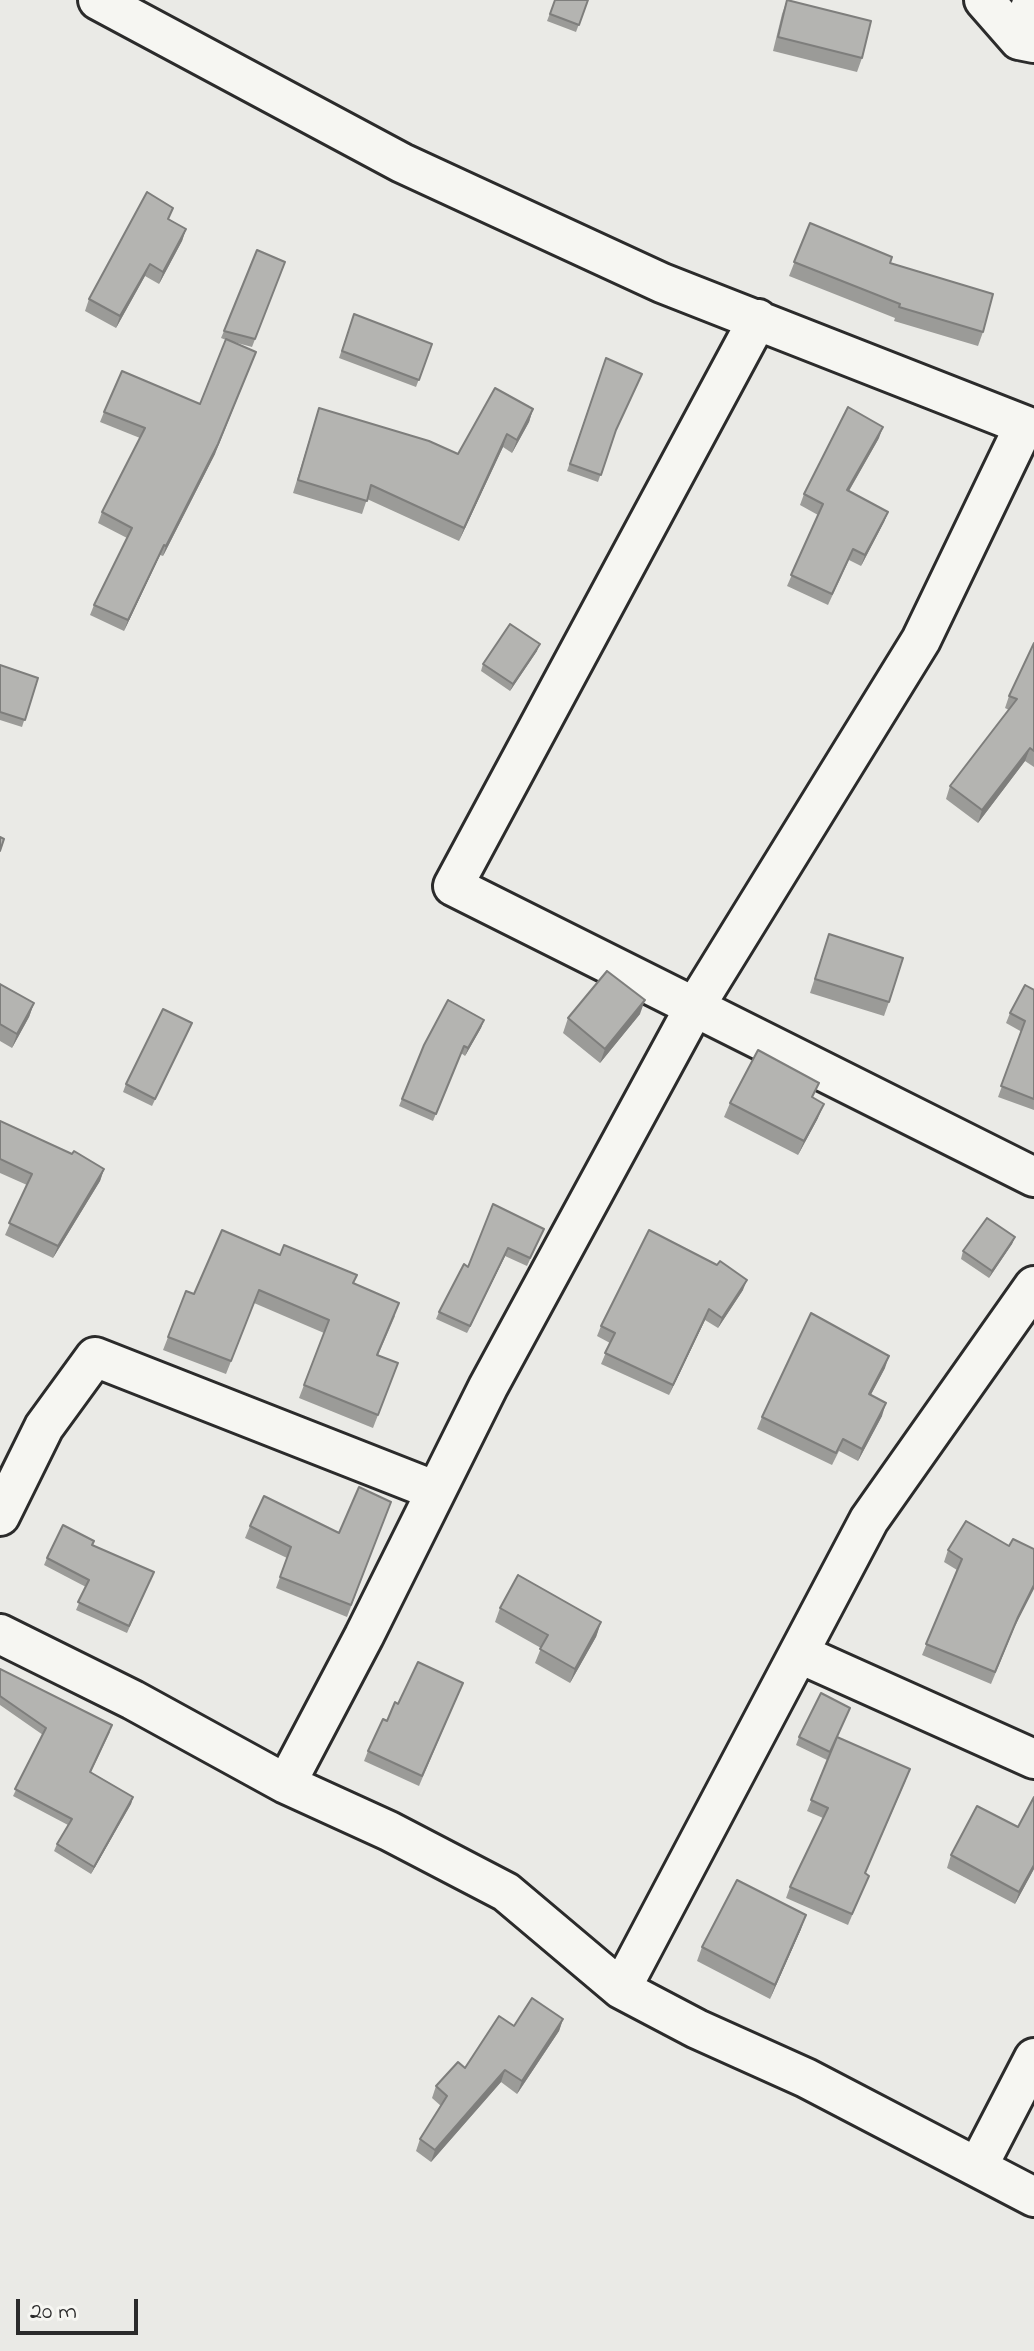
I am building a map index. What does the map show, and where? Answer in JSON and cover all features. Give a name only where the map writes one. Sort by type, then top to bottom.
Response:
[{"type":"street","points":[[98,0],[402,163],[662,283],[1029,428],[921,640],[694,1008],[488,1387],[364,1636],[286,1784]]},
{"type":"street","points":[[984,0],[1027,42]]},
{"type":"street","points":[[1027,42],[1033,0]]},
{"type":"street","points":[[758,319],[453,886],[1034,1177]]},
{"type":"street","points":[[621,1989],[869,1520],[1034,1286]]},
{"type":"street","points":[[0,1516],[44,1427],[95,1357],[436,1491]]},
{"type":"street","points":[[0,1634],[133,1700],[286,1784],[389,1831],[506,1892],[621,1989],[697,2029],[806,2078],[1034,2197]]},
{"type":"street","points":[[800,1654],[1034,1759]]},
{"type":"street","points":[[978,2166],[1034,2058]]},
{"type":"building","points":[[555,0],[588,0],[579,25],[550,14]]},
{"type":"building","points":[[787,0],[871,21],[862,58],[778,37]]},
{"type":"building","points":[[147,192],[173,208],[168,219],[186,229],[163,272],[150,264],[120,316],[89,299]]},
{"type":"building","points":[[810,223],[892,257],[890,263],[993,294],[983,332],[899,307],[900,304],[794,262]]},
{"type":"building","points":[[257,250],[285,262],[255,339],[224,331]]},
{"type":"building","points":[[354,314],[432,344],[419,380],[342,351]]},
{"type":"building","points":[[226,339],[256,352],[218,444],[128,620],[94,605],[132,528],[102,512],[145,428],[104,412],[122,371],[200,404]]},
{"type":"building","points":[[606,358],[642,374],[616,430],[601,475],[570,464]]},
{"type":"building","points":[[495,388],[533,409],[517,440],[507,434],[464,528],[371,485],[367,501],[298,480],[319,408],[429,441],[458,454]]},
{"type":"building","points":[[848,407],[883,427],[847,490],[888,512],[865,555],[853,549],[832,594],[791,575],[823,504],[804,494]]},
{"type":"building","points":[[510,624],[540,644],[513,684],[483,664]]},
{"type":"building","points":[[1034,643],[1034,751],[1030,748],[982,810],[950,786],[1017,699],[1009,696]]},
{"type":"building","points":[[0,665],[38,678],[25,720],[0,712]]},
{"type":"building","points":[[829,934],[903,958],[889,1002],[815,979]]},
{"type":"building","points":[[607,971],[645,1000],[605,1049],[568,1018]]},
{"type":"building","points":[[0,984],[34,1003],[17,1034],[0,1024]]},
{"type":"building","points":[[1025,985],[1034,990],[1034,1099],[1001,1086],[1025,1021],[1010,1013]]},
{"type":"building","points":[[448,1000],[484,1020],[468,1048],[464,1046],[436,1114],[402,1099],[424,1045]]},
{"type":"building","points":[[163,1009],[192,1023],[155,1099],[126,1084]]},
{"type":"building","points":[[758,1050],[819,1083],[812,1097],[824,1104],[804,1141],[730,1103]]},
{"type":"building","points":[[0,1121],[72,1154],[74,1151],[104,1169],[58,1246],[9,1223],[32,1174],[0,1159]]},
{"type":"building","points":[[493,1204],[544,1229],[530,1258],[508,1248],[470,1326],[439,1312],[464,1264],[468,1267]]},
{"type":"building","points":[[987,1218],[1015,1237],[992,1271],[963,1251]]},
{"type":"building","points":[[222,1230],[280,1255],[284,1245],[357,1275],[353,1283],[399,1303],[377,1355],[398,1363],[378,1415],[304,1385],[329,1320],[259,1290],[231,1361],[168,1337],[186,1291],[194,1294]]},
{"type":"building","points":[[649,1230],[717,1265],[720,1261],[747,1280],[722,1318],[709,1309],[673,1385],[605,1353],[615,1333],[601,1326]]},
{"type":"building","points":[[811,1313],[889,1356],[869,1394],[886,1403],[862,1449],[843,1439],[836,1453],[762,1417]]},
{"type":"building","points":[[359,1487],[391,1502],[351,1605],[280,1577],[291,1547],[250,1526],[264,1496],[339,1533]]},
{"type":"building","points":[[966,1521],[1009,1546],[1013,1539],[1034,1549],[1034,1585],[995,1672],[926,1644],[962,1559],[948,1550]]},
{"type":"building","points":[[63,1525],[94,1541],[92,1545],[154,1572],[129,1626],[78,1602],[89,1580],[47,1558]]},
{"type":"building","points":[[518,1575],[601,1622],[575,1669],[540,1649],[548,1635],[500,1608]]},
{"type":"building","points":[[418,1662],[463,1683],[422,1776],[368,1751],[383,1719],[387,1721],[395,1702],[398,1704]]},
{"type":"building","points":[[0,1669],[112,1725],[90,1772],[133,1797],[94,1867],[57,1844],[72,1819],[15,1789],[46,1728],[0,1696]]},
{"type":"building","points":[[821,1693],[850,1708],[830,1752],[799,1737]]},
{"type":"building","points":[[837,1737],[910,1769],[865,1873],[869,1876],[852,1914],[790,1887],[828,1808],[811,1800]]},
{"type":"building","points":[[1034,1797],[1034,1865],[1019,1892],[951,1855],[977,1806],[1018,1827]]},
{"type":"building","points":[[737,1880],[806,1915],[775,1985],[702,1947]]},
{"type":"building","points":[[532,1998],[563,2019],[522,2081],[505,2070],[435,2150],[420,2139],[447,2096],[436,2086],[458,2062],[465,2068],[499,2016],[514,2026]]}]
